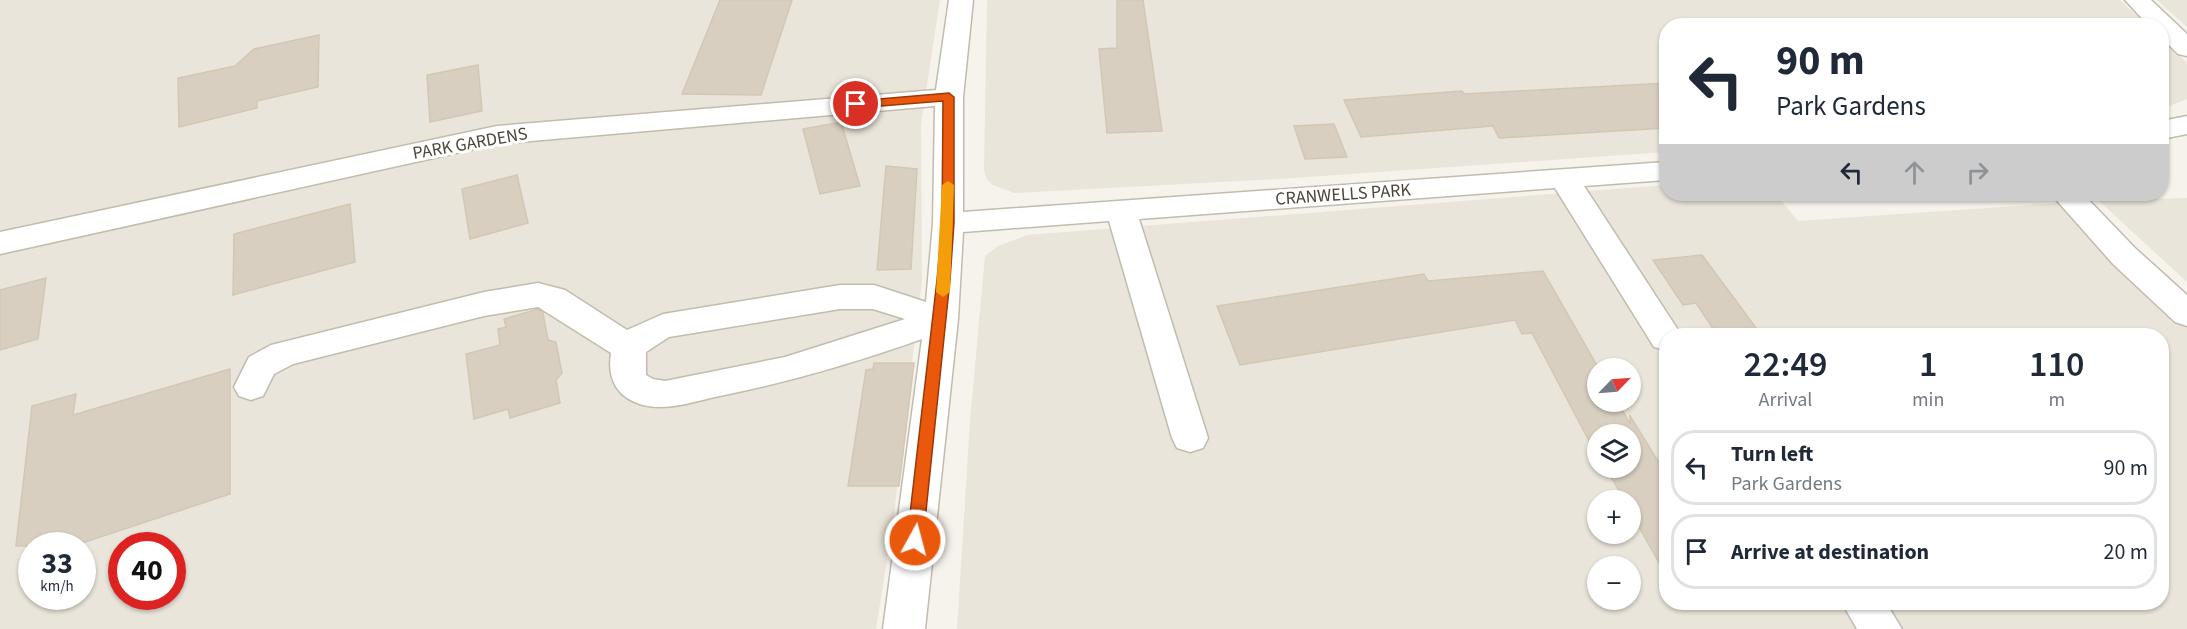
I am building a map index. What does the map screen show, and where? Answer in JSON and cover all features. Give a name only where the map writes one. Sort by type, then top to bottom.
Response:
[{"type":"street","points":[[904,629],[941,319],[948,223],[949,97],[961,0]]},
{"type":"street","points":[[2137,0],[2156,18]]},
{"type":"street","points":[[2169,31],[2187,48]]},
{"type":"street","name":"PARK GARDENS","points":[[0,243],[497,135],[949,97]]},
{"type":"street","points":[[2169,129],[2187,125]]},
{"type":"street","name":"CRANWELLS PARK","points":[[948,223],[1659,172]]},
{"type":"street","points":[[1564,179],[1660,328]]},
{"type":"street","points":[[2073,201],[2124,256],[2187,314]]},
{"type":"street","points":[[1121,209],[1190,438]]},
{"type":"street","points":[[251,387],[261,366],[284,354],[484,304],[538,295],[553,298],[629,348]]},
{"type":"street","points":[[840,297],[874,297],[941,319],[785,370],[666,394],[645,392],[630,382],[626,362],[629,348],[641,335],[663,326],[840,297]]},
{"type":"street","points":[[1867,610],[1881,629]]},
{"type":"shaded area","points":[[0,0],[940,0],[921,124],[922,280],[893,522],[876,629],[0,629]]},
{"type":"shaded area","points":[[987,0],[2120,0],[2139,18],[1659,18],[1659,152],[1279,179],[1014,193],[993,185],[987,180],[984,170]]},
{"type":"shaded area","points":[[2157,0],[2187,0],[2187,27]]},
{"type":"shaded area","points":[[2169,46],[2187,63],[2187,99],[2169,106]]},
{"type":"shaded area","points":[[1659,186],[1659,201],[1782,201],[1798,221],[2058,203],[2136,282],[2187,328],[2187,629],[957,629],[970,421],[985,256],[998,246],[1027,235]]},
{"type":"shaded area","points":[[2169,198],[2187,198],[2187,282],[2099,201],[2169,201]]},
{"type":"building","points":[[720,0],[792,0],[761,95],[682,94]]},
{"type":"building","points":[[1117,0],[1143,0],[1162,131],[1107,133],[1099,49],[1117,48]]},
{"type":"building","points":[[319,35],[318,87],[257,101],[257,108],[179,127],[178,78],[235,66],[254,49]]},
{"type":"building","points":[[478,65],[482,111],[430,122],[427,75]]},
{"type":"building","points":[[1659,83],[1659,128],[1499,138],[1493,126],[1361,137],[1344,100],[1462,91],[1464,94]]},
{"type":"building","points":[[841,122],[860,186],[820,194],[803,129]]},
{"type":"building","points":[[1334,124],[1347,157],[1305,159],[1294,126]]},
{"type":"building","points":[[886,166],[917,169],[911,269],[877,270]]},
{"type":"building","points":[[517,175],[528,223],[470,239],[462,189]]},
{"type":"building","points":[[350,204],[355,262],[233,295],[234,234]]},
{"type":"building","points":[[1702,255],[1756,328],[1713,328],[1696,303],[1683,305],[1653,260]]},
{"type":"building","points":[[1543,271],[1593,358],[1587,358],[1587,412],[1623,412],[1630,424],[1587,424],[1587,437],[1532,333],[1522,334],[1515,320],[1240,365],[1217,306],[1424,274],[1428,281]]},
{"type":"building","points":[[46,278],[38,339],[0,350],[0,290]]},
{"type":"building","points":[[538,309],[543,313],[548,340],[556,342],[562,373],[556,380],[560,403],[510,418],[508,409],[474,419],[466,354],[500,345],[498,329],[506,327],[504,319]]},
{"type":"building","points":[[874,363],[914,363],[899,486],[848,486],[866,370],[873,369]]},
{"type":"building","points":[[230,369],[230,494],[115,532],[108,532],[108,534],[96,538],[96,532],[18,532],[18,546],[16,546],[32,406],[76,394],[73,415]]},
{"type":"building","points":[[1641,434],[1659,463],[1659,563],[1641,531],[1641,490],[1619,490],[1612,478],[1641,478]]},
{"type":"slow traffic","points":[[943,292],[948,185]]},
{"type":"route","points":[[856,104],[949,97],[948,223],[944,280],[915,540]]}]
